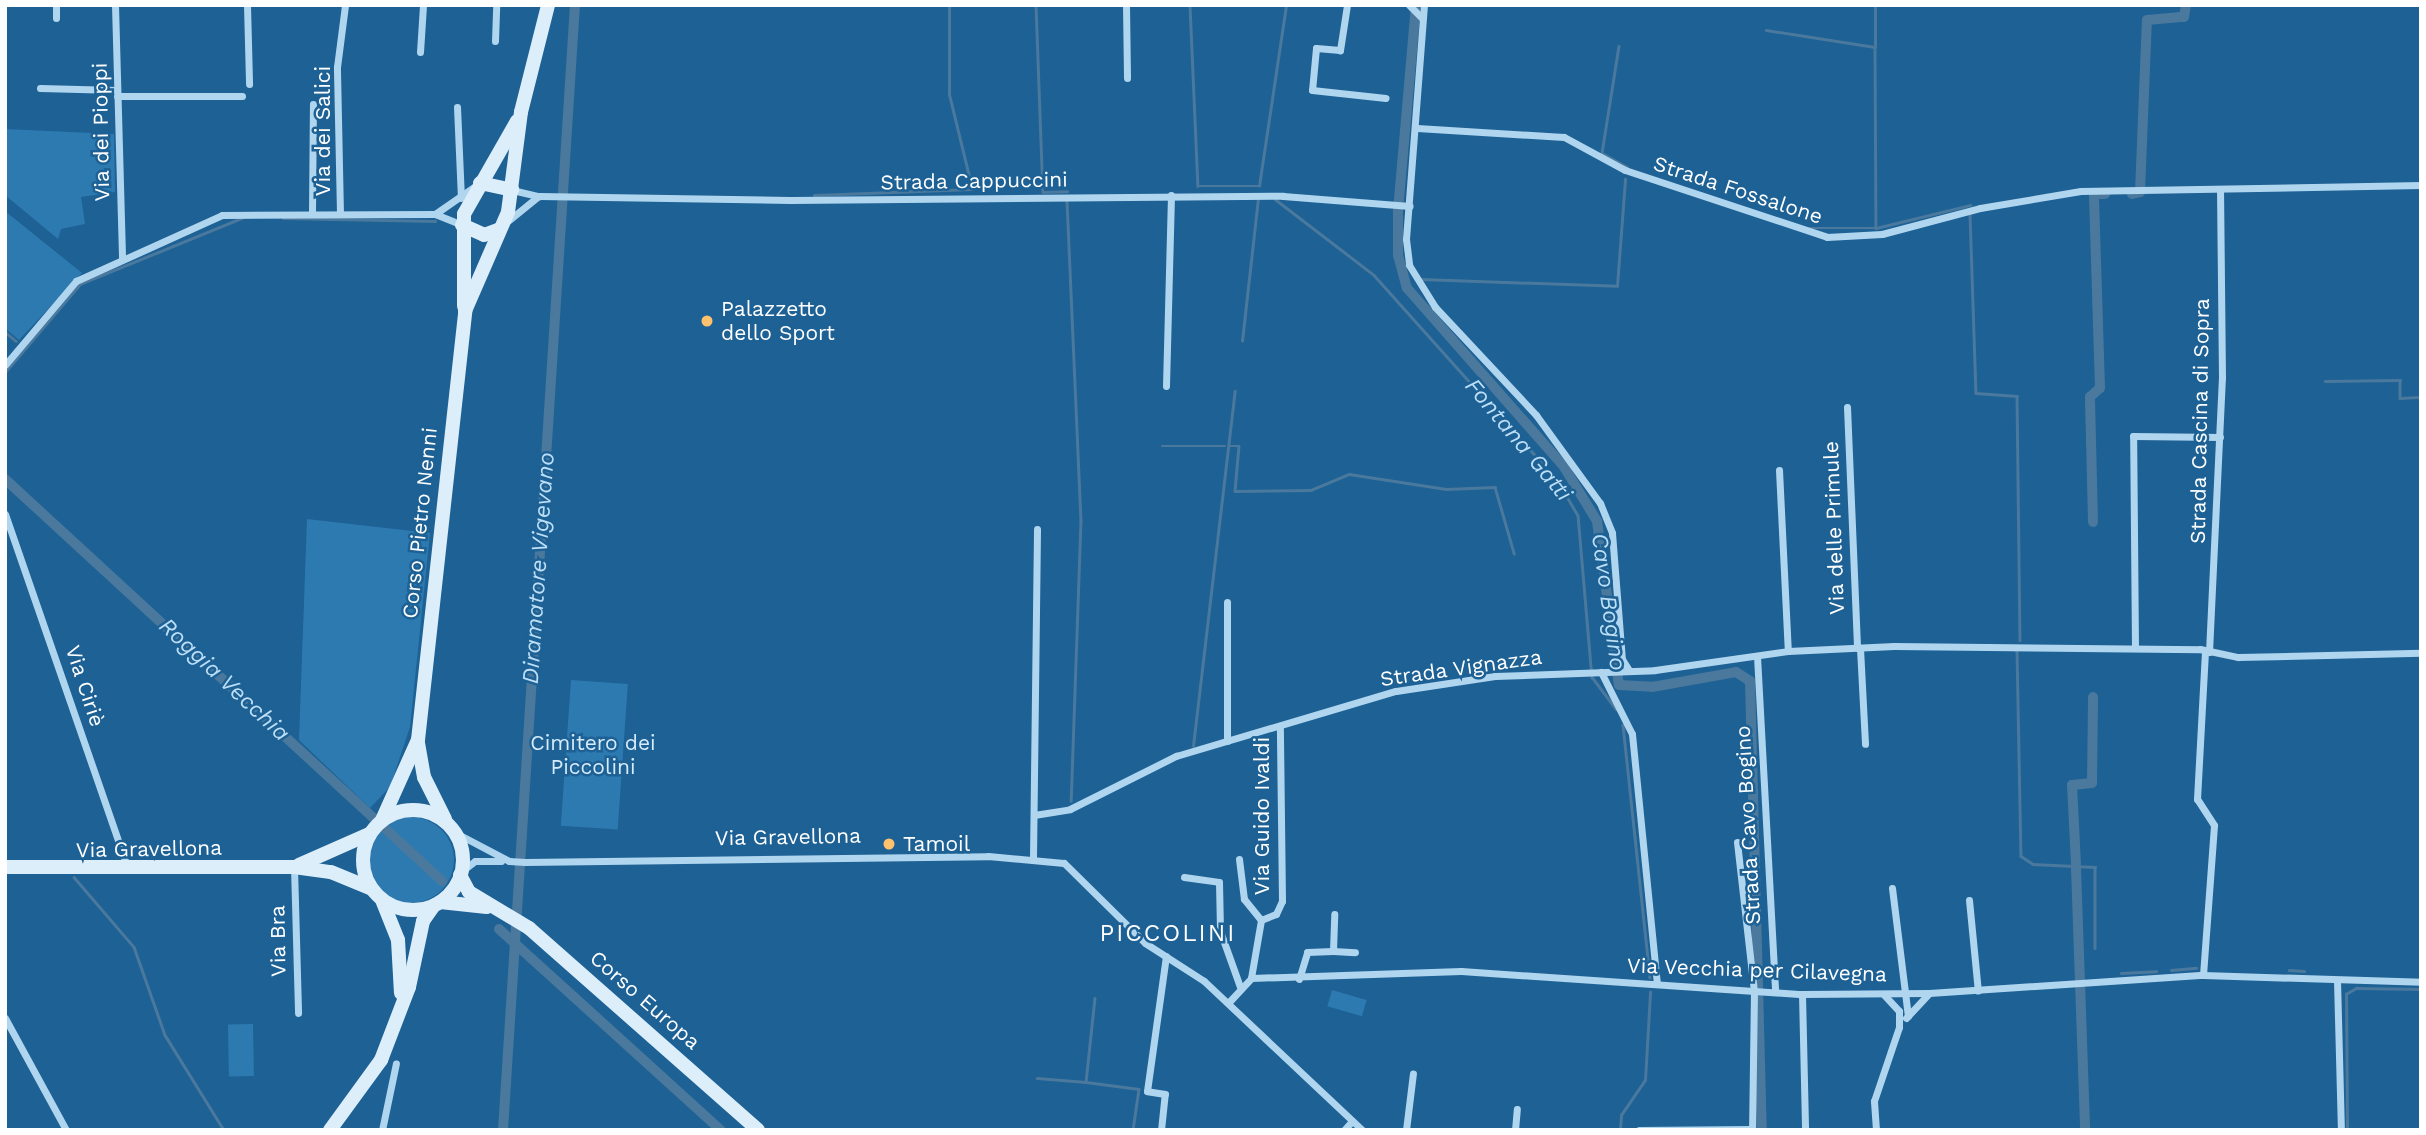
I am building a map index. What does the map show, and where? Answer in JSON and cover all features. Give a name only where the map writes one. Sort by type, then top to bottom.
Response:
[{"type":"main road","name":"Corso Pietro Nenni","points":[[465,311],[512,190],[521,112],[548,5]]},
{"type":"main road","name":"Corso Pietro Nenni","points":[[452,829],[424,777],[418,740],[465,311],[462,225],[480,183],[521,112]]},
{"type":"main road","points":[[480,183],[512,190]]},
{"type":"main road","points":[[462,225],[484,236],[498,230]]},
{"type":"main road","name":"Corso Pietro Nenni","points":[[376,825],[418,740]]},
{"type":"main road","points":[[330,1130],[381,1060],[400,1009],[422,921],[461,873],[452,829],[417,810],[376,825],[363,868],[377,894],[402,962],[400,1009]]},
{"type":"main road","name":"Via Gravellona","points":[[294,867],[376,825]]},
{"type":"main road","name":"Via Gravellona","points":[[5,867],[128,871],[294,867],[331,872],[377,894]]},
{"type":"main road","name":"Corso Europa","points":[[461,873],[469,891],[530,928],[758,1130]]},
{"type":"main road","points":[[377,894],[407,910],[437,904],[499,910]]},
{"type":"street","points":[[57,5],[57,18]]},
{"type":"street","name":"Via dei Pioppi","points":[[115,5],[122,258]]},
{"type":"street","points":[[247,5],[249,84]]},
{"type":"street","name":"Via dei Salici","points":[[341,214],[337,68],[345,5]]},
{"type":"street","points":[[421,52],[423,5]]},
{"type":"street","points":[[495,41],[496,5]]},
{"type":"street","points":[[1126,5],[1127,78]]},
{"type":"street","points":[[1347,5],[1340,50],[1316,48],[1312,90],[1386,98]]},
{"type":"street","points":[[1424,5],[1417,128],[1406,239],[1416,283],[1536,415],[1600,503],[1612,533],[1622,659],[1629,670]]},
{"type":"street","points":[[1411,7],[1422,18]]},
{"type":"street","points":[[40,88],[242,96]]},
{"type":"street","points":[[312,213],[313,104]]},
{"type":"street","points":[[457,107],[461,198]]},
{"type":"street","name":"Strada Fossalone","points":[[1417,128],[1564,137],[1625,170],[1827,237],[1882,234],[2041,195],[2140,189],[2421,184]]},
{"type":"street","points":[[435,214],[480,183]]},
{"type":"street","name":"Strada Cascina di Sopra","points":[[2203,975],[2214,825],[2197,799],[2220,437],[2220,189]]},
{"type":"street","name":"Strada Cappuccini","points":[[512,190],[539,196],[569,197],[1171,195],[1409,206]]},
{"type":"street","points":[[1166,386],[1171,195]]},
{"type":"street","points":[[498,230],[539,196]]},
{"type":"street","points":[[5,365],[76,281],[222,215],[435,214],[462,225]]},
{"type":"street","name":"Via delle Primule","points":[[1847,407],[1865,744]]},
{"type":"street","points":[[2135,648],[2133,436],[2220,437]]},
{"type":"street","points":[[1779,470],[1788,651]]},
{"type":"street","name":"Via Ciriè","points":[[5,514],[128,871]]},
{"type":"street","points":[[1033,858],[1037,530]]},
{"type":"street","points":[[1227,602],[1232,674],[1225,685],[1227,741]]},
{"type":"street","name":"Strada Vignazza","points":[[1034,815],[1070,808],[1176,756],[1396,691],[1629,670],[1788,651],[1859,648],[2135,648],[2377,658],[2421,653]]},
{"type":"street","name":"Strada Cavo Bogino","points":[[1757,656],[1774,992]]},
{"type":"street","points":[[1594,672],[1632,734],[1657,984]]},
{"type":"street","name":"Via Guido Ivaldi","points":[[1251,978],[1261,920],[1276,914],[1282,901],[1280,726]]},
{"type":"street","name":"Via Gravellona","points":[[452,829],[509,861],[525,862],[1033,858],[1083,875],[1145,943],[1229,1002],[1362,1130]]},
{"type":"street","points":[[1639,1130],[1752,1129],[1755,991],[1747,887],[1738,881],[1737,842]]},
{"type":"street","points":[[1239,859],[1244,899],[1261,920]]},
{"type":"street","points":[[461,873],[475,861],[509,861]]},
{"type":"street","name":"Via Bra","points":[[294,867],[298,1013]]},
{"type":"street","points":[[1184,877],[1219,882],[1220,931],[1240,987]]},
{"type":"street","points":[[1892,888],[1901,994],[1908,1016]]},
{"type":"street","points":[[1969,900],[1978,990]]},
{"type":"street","points":[[1333,951],[1334,914]]},
{"type":"street","points":[[1300,979],[1307,952],[1355,952]]},
{"type":"street","points":[[1161,1130],[1165,1094],[1147,1091],[1166,957]]},
{"type":"street","name":"Via Vecchia per Cilavegna","points":[[1251,978],[1300,979],[1461,971],[1802,994],[1929,993],[2203,975],[2421,982]]},
{"type":"street","points":[[1229,1002],[1251,978]]},
{"type":"street","points":[[2337,981],[2342,1130]]},
{"type":"street","points":[[1899,1027],[1929,993]]},
{"type":"street","points":[[1802,994],[1805,1130]]},
{"type":"street","points":[[1876,1130],[1874,1101],[1899,1027],[1899,1011],[1882,994]]},
{"type":"street","points":[[5,1018],[66,1130]]},
{"type":"street","points":[[382,1130],[396,1063]]},
{"type":"street","points":[[1406,1130],[1413,1073]]},
{"type":"street","points":[[1515,1130],[1517,1109]]},
{"type":"street","points":[[1344,1130],[1352,1121]]},
{"type":"green space","points":[[5,129],[114,134],[115,192],[81,197],[85,224],[61,229],[58,239],[5,195]]},
{"type":"green space","points":[[5,211],[82,273],[19,340],[5,328]]},
{"type":"green space","points":[[307,519],[430,533],[410,727],[390,787],[370,808],[299,740]]},
{"type":"green space","name":"Cimitero dei Piccolini","points":[[571,680],[628,684],[618,830],[561,826]]},
{"type":"green space","points":[[411,817],[427,821],[441,830],[450,844],[454,860],[450,876],[441,890],[427,899],[411,903],[395,899],[381,890],[372,876],[368,860],[372,844],[381,830],[395,821]]},
{"type":"green space","points":[[1332,990],[1367,1000],[1362,1016],[1327,1006]]},
{"type":"green space","points":[[228,1024],[253,1024],[254,1076],[229,1076]]},
{"type":"waterway","name":"Diramatore Vigevano","points":[[503,1130],[575,5]]},
{"type":"waterway","points":[[814,195],[972,189],[949,95],[949,5]]},
{"type":"waterway","points":[[1036,5],[1043,192],[1067,191]]},
{"type":"waterway","name":"Fontana Gatti","points":[[1190,5],[1198,186],[1259,186],[1286,5]]},
{"type":"waterway","name":"Cavo Bogino","points":[[1416,5],[1398,209],[1398,255],[1407,288],[1564,467],[1597,521],[1619,685],[1652,687],[1736,672],[1750,681],[1762,1130]]},
{"type":"waterway","points":[[1875,5],[1875,47]]},
{"type":"waterway","points":[[2132,194],[2140,192],[2147,20],[2184,17],[2186,5]]},
{"type":"waterway","points":[[1766,30],[1875,47],[1876,228],[1970,205]]},
{"type":"waterway","points":[[1619,46],[1602,153],[1627,167]]},
{"type":"waterway","points":[[1421,279],[1617,286],[1625,179]]},
{"type":"waterway","points":[[2093,522],[2090,397],[2100,388],[2094,194],[2105,194]]},
{"type":"waterway","points":[[1242,341],[1258,199]]},
{"type":"waterway","name":"Fontana Gatti","points":[[1275,199],[1374,275],[1558,481],[1578,515],[1592,677],[1616,709]]},
{"type":"waterway","points":[[1067,201],[1081,520],[1071,801]]},
{"type":"waterway","points":[[1970,214],[1976,393],[2017,396],[2020,640]]},
{"type":"waterway","points":[[5,372],[80,284],[242,218]]},
{"type":"waterway","points":[[283,218],[435,221]]},
{"type":"waterway","points":[[1810,228],[1876,228]]},
{"type":"waterway","points":[[5,332],[16,341]]},
{"type":"waterway","points":[[2325,381],[2400,380],[2400,398],[2421,397]]},
{"type":"waterway","points":[[1193,746],[1235,391]]},
{"type":"waterway","points":[[1162,446],[1225,446]]},
{"type":"waterway","points":[[1230,446],[1239,446],[1235,491],[1311,490],[1349,474],[1446,489],[1495,487],[1514,553]]},
{"type":"waterway","name":"Roggia Vecchia","points":[[5,479],[442,881]]},
{"type":"waterway","points":[[2017,650],[2021,856],[2033,864],[2095,867],[2095,948]]},
{"type":"waterway","points":[[2076,864],[2072,785],[2092,783],[2093,697]]},
{"type":"waterway","name":"Fontana Gatti","points":[[1623,725],[1650,978]]},
{"type":"waterway","points":[[2076,868],[2085,1130]]},
{"type":"waterway","points":[[74,877],[134,947],[165,1035],[224,1130]]},
{"type":"waterway","name":"Roggia Vecchia","points":[[499,929],[721,1130]]},
{"type":"waterway","points":[[2171,970],[2196,968]]},
{"type":"waterway","points":[[2289,970],[2304,971]]},
{"type":"waterway","points":[[2121,973],[2156,971]]},
{"type":"waterway","points":[[2347,1130],[2346,994],[2356,988],[2421,989]]},
{"type":"waterway","name":"Fontana Gatti","points":[[1620,1130],[1621,1115],[1645,1080],[1650,992]]},
{"type":"waterway","points":[[1095,998],[1086,1082],[1139,1089],[1133,1130]]},
{"type":"waterway","points":[[1037,1078],[1086,1082]]},
{"type":"place","name":"Palazzetto dello Sport","points":[[707,321]]},
{"type":"place","name":"Tamoil","points":[[889,844]]},
{"type":"district","name":"PICCOLINI","points":[[1168,934]]}]
